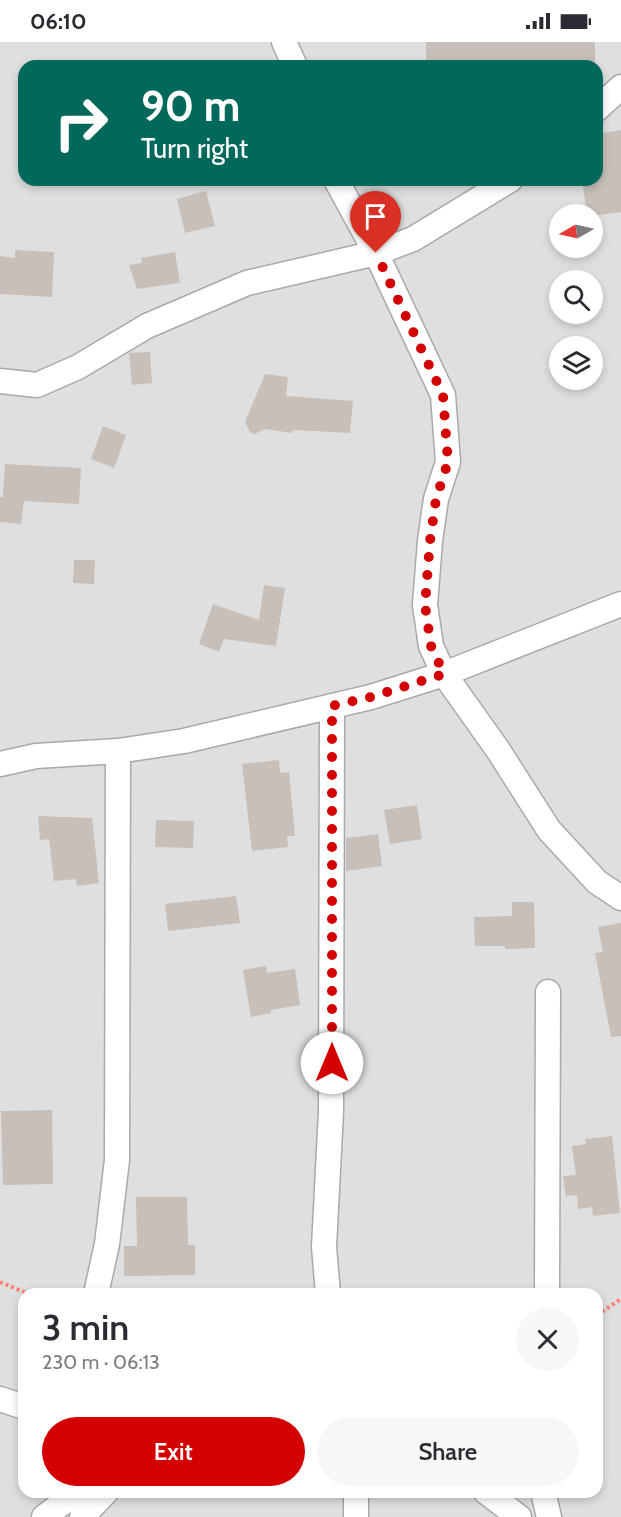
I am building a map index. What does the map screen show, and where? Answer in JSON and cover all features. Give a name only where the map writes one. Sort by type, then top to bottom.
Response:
[{"type":"street","points":[[284,42],[292,60]]},
{"type":"street","points":[[603,103],[621,87]]},
{"type":"street","points":[[339,186],[376,253],[443,395],[448,462],[436,499],[430,541],[425,605],[431,646],[444,674],[498,750],[549,830],[597,882],[621,898]]},
{"type":"street","points":[[0,381],[37,385],[78,367],[147,326],[247,283],[376,253],[413,239],[500,186]]},
{"type":"street","points":[[0,764],[36,756],[117,751],[184,741],[371,697],[444,674],[621,604]]},
{"type":"street","points":[[327,1288],[324,1247],[332,1111],[332,706]]},
{"type":"street","points":[[97,1288],[107,1244],[117,1160],[117,751]]},
{"type":"street","points":[[547,1288],[548,992]]},
{"type":"street","points":[[0,1399],[18,1405]]},
{"type":"street","points":[[44,1517],[68,1498]]},
{"type":"street","points":[[82,1517],[100,1498]]},
{"type":"street","points":[[356,1498],[356,1517]]},
{"type":"street","points":[[494,1498],[519,1517]]},
{"type":"street","points":[[544,1498],[549,1517]]},
{"type":"path","points":[[0,1282],[18,1289]]},
{"type":"path","points":[[603,1311],[621,1299]]},
{"type":"shaded area","points":[[0,42],[621,42],[621,1517],[0,1517]]},
{"type":"building","points":[[426,42],[595,42],[595,60],[426,60]]},
{"type":"building","points":[[621,130],[621,212],[603,214],[603,204],[586,204],[583,186],[603,186],[603,133]]},
{"type":"building","points":[[206,191],[215,226],[185,233],[177,199]]},
{"type":"building","points":[[15,250],[54,252],[52,297],[0,294],[0,256],[15,258]]},
{"type":"building","points":[[175,252],[180,283],[137,289],[129,265],[142,263],[141,258]]},
{"type":"building","points":[[150,352],[152,383],[132,385],[129,353]]},
{"type":"building","points":[[265,374],[288,377],[286,396],[353,401],[350,433],[293,430],[292,433],[265,429],[255,434],[250,432],[245,422]]},
{"type":"building","points":[[103,426],[126,435],[114,468],[91,459]]},
{"type":"building","points":[[5,464],[81,468],[79,504],[24,501],[21,524],[0,522],[0,497],[3,497]]},
{"type":"building","points":[[74,560],[95,560],[94,584],[73,583]]},
{"type":"building","points":[[264,585],[285,588],[276,646],[224,639],[219,652],[199,644],[213,604],[259,620]]},
{"type":"building","points":[[279,760],[280,773],[289,772],[295,836],[287,836],[288,847],[252,851],[242,764]]},
{"type":"building","points":[[417,805],[422,839],[390,844],[384,810]]},
{"type":"building","points":[[38,816],[92,818],[99,883],[77,886],[76,879],[54,881],[49,839],[40,840]]},
{"type":"building","points":[[156,820],[194,821],[193,848],[155,847]]},
{"type":"building","points":[[378,834],[382,866],[346,871],[346,838]]},
{"type":"building","points":[[236,896],[240,923],[168,931],[165,904]]},
{"type":"building","points":[[512,902],[534,902],[535,948],[505,949],[505,946],[475,946],[474,917],[512,916]]},
{"type":"building","points":[[621,923],[621,1036],[611,1037],[595,953],[603,952],[598,927]]},
{"type":"building","points":[[266,966],[267,973],[295,969],[300,1005],[271,1010],[271,1013],[251,1017],[243,970]]},
{"type":"building","points":[[52,1110],[53,1184],[3,1185],[1,1111]]},
{"type":"building","points":[[612,1136],[620,1213],[593,1216],[592,1207],[578,1209],[577,1195],[566,1196],[563,1176],[576,1175],[572,1146],[586,1144],[585,1139]]},
{"type":"building","points":[[136,1197],[187,1197],[188,1245],[195,1245],[195,1275],[124,1276],[124,1246],[137,1246]]},
{"type":"route","points":[[332,1063],[332,706],[371,697],[444,674],[431,646],[425,605],[436,499],[448,462],[443,395],[376,253]]}]
